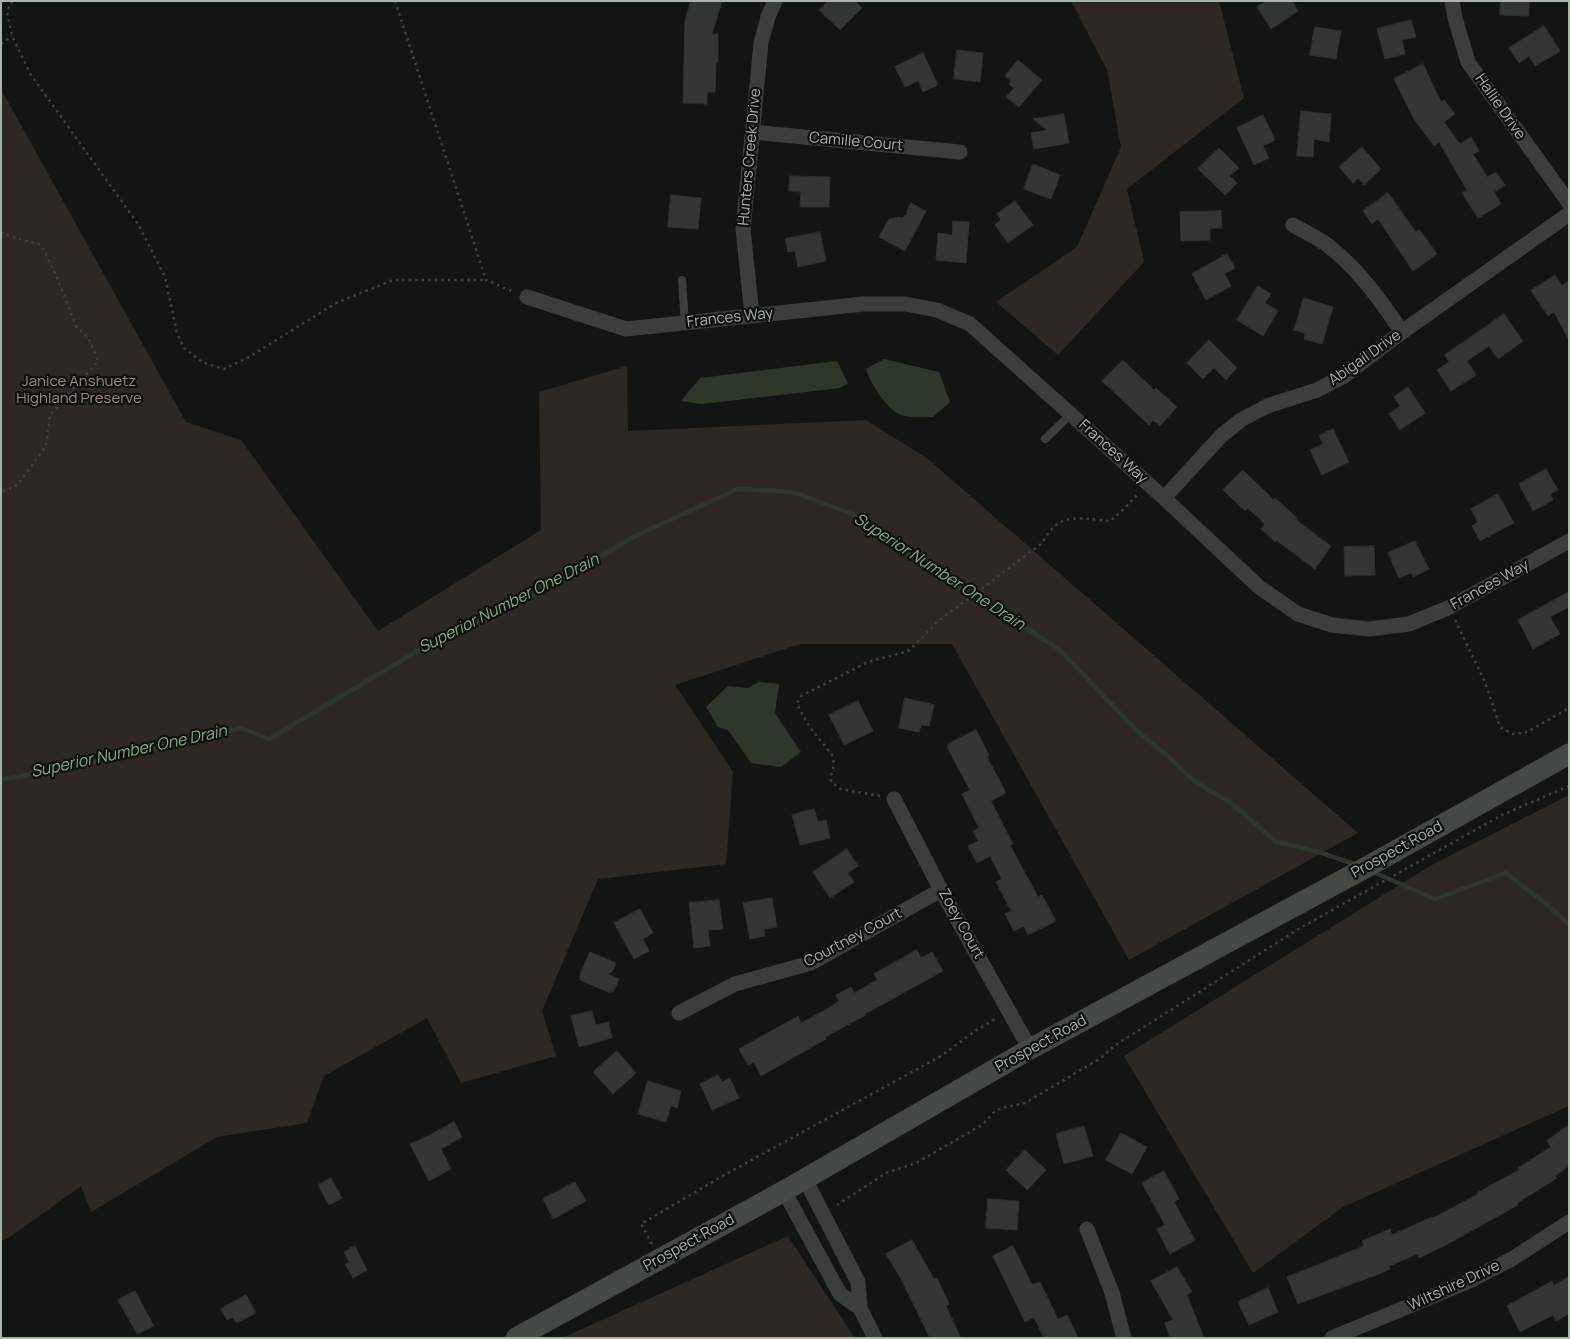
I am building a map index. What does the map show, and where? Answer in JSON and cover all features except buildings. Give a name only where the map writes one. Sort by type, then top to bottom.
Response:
[{"type":"main road","name":"Prospect Road","points":[[516,1338],[784,1191],[1030,1049],[1365,868],[1569,754]]},
{"type":"street","name":"Hunters Creek Drive","points":[[752,315],[743,229],[761,43],[768,17],[775,1]]},
{"type":"street","name":"Hallie Drive","points":[[1452,1],[1468,62],[1569,203]]},
{"type":"street","name":"Camille Court","points":[[752,132],[960,152]]},
{"type":"street","name":"Abigail Drive","points":[[1164,498],[1222,436],[1241,420],[1267,406],[1317,390],[1344,376],[1402,332],[1569,214]]},
{"type":"street","points":[[1293,225],[1328,245],[1349,262],[1373,291],[1402,332]]},
{"type":"street","name":"Frances Way","points":[[527,297],[626,329],[864,304],[905,304],[937,310],[970,324],[1148,483],[1259,587],[1298,614],[1332,625],[1368,629],[1409,624],[1448,608],[1569,541]]},
{"type":"street","name":"Zoey Court","points":[[894,799],[941,890],[1030,1049]]},
{"type":"street","name":"Courtney Court","points":[[679,1013],[735,984],[811,963],[941,890]]},
{"type":"street","points":[[805,1179],[858,1282],[860,1308],[875,1338]]},
{"type":"street","points":[[784,1191],[840,1294],[860,1308]]},
{"type":"street","name":"Wiltshire Drive","points":[[1332,1338],[1467,1282],[1512,1259],[1569,1222]]},
{"type":"street","points":[[1087,1230],[1112,1293],[1124,1338]]},
{"type":"lane","points":[[682,280],[685,323]]},
{"type":"lane","points":[[1045,439],[1070,414]]},
{"type":"path","points":[[12,1],[7,11],[12,36],[31,75],[138,224],[165,277],[177,332],[184,348],[202,362],[224,368],[249,357],[336,303],[393,280],[486,280],[527,297]]},
{"type":"path","points":[[395,1],[486,280]]},
{"type":"path","points":[[1,44],[12,36]]},
{"type":"path","points":[[1,232],[41,245],[56,275],[76,326],[89,339],[98,361],[50,415],[46,446],[18,484],[1,492]]},
{"type":"path","points":[[894,799],[834,786],[831,782],[834,764],[832,755],[811,730],[797,703],[801,696],[868,662],[908,651],[937,622],[1041,544],[1053,527],[1060,522],[1069,519],[1110,521],[1148,483]]},
{"type":"path","points":[[1448,608],[1485,682],[1500,727],[1513,734],[1527,732],[1569,708]]},
{"type":"path","points":[[837,1205],[886,1173],[916,1163],[982,1125],[995,1111],[1025,1103],[1101,1058],[1114,1046],[1300,928],[1502,815],[1569,786]]},
{"type":"path","points":[[660,1258],[641,1224],[726,1174],[941,1056],[997,1017]]},
{"type":"green space","points":[[1071,1],[1219,1],[1244,98],[1127,189],[1144,262],[1058,355],[996,302],[1077,247],[1121,147],[1107,70]]},
{"type":"green space","name":"Janice Anshuetz Highland Preserve","points":[[1,89],[186,422],[241,440],[378,631],[541,530],[539,392],[627,366],[628,431],[866,420],[928,459],[1358,833],[1129,960],[952,644],[800,644],[675,685],[733,772],[726,864],[598,879],[542,1011],[556,1056],[461,1083],[427,1018],[324,1076],[307,1123],[217,1137],[91,1212],[81,1186],[10,1237],[1,1241]]},
{"type":"green space","points":[[1569,795],[1569,1106],[1343,1207],[1253,1273],[1124,1056],[1430,866]]},
{"type":"green space","points":[[788,1236],[855,1338],[562,1338]]},
{"type":"shaded area","points":[[884,359],[939,372],[950,402],[933,417],[905,416],[892,410],[881,397],[866,369]]},
{"type":"shaded area","points":[[837,361],[848,383],[840,388],[702,404],[681,401],[700,378]]},
{"type":"shaded area","points":[[759,682],[779,684],[775,713],[801,752],[781,767],[751,763],[728,730],[718,727],[706,707],[728,686],[748,688]]},
{"type":"waterway","name":"Superior Number One Drain","points":[[1,780],[129,755],[241,728],[269,739],[421,649],[548,588],[635,536],[738,489],[793,492],[852,514],[942,578],[1059,649],[1137,731],[1168,756],[1194,781],[1231,803],[1276,842],[1316,851],[1357,865]]},
{"type":"waterway","name":"Superior Number One Drain","points":[[1373,872],[1435,899],[1506,873],[1550,907],[1569,925]]}]
